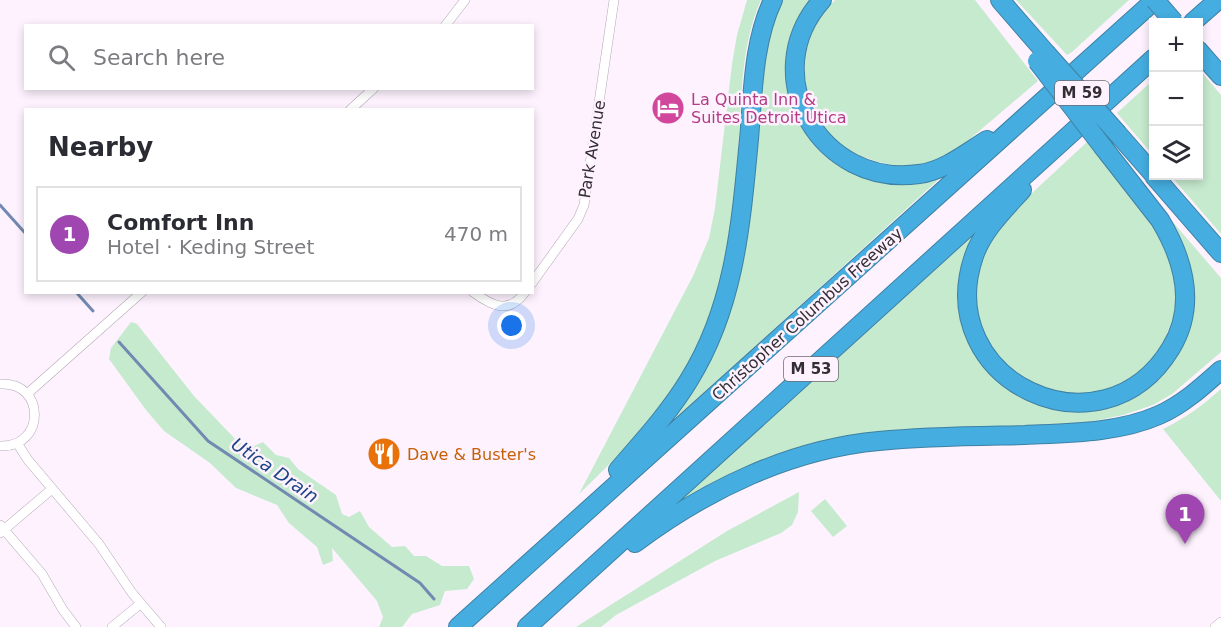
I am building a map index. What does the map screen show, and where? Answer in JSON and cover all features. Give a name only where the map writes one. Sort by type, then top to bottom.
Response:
[{"type":"highway","points":[[552,542],[668,412],[690,379],[715,328],[735,261],[757,58],[764,24],[773,0]]},
{"type":"highway","points":[[822,0],[806,21],[799,37],[794,70],[796,85],[805,116],[821,139],[832,150],[858,165],[870,170],[897,175],[933,171],[952,162],[1032,111]]},
{"type":"highway","name":"M 59","points":[[1000,0],[1017,18],[1042,57],[1118,134],[1149,169]]},
{"type":"highway","points":[[1155,0],[1171,18]]},
{"type":"highway","name":"Christopher Columbus Freeway","points":[[458,627],[1155,0]]},
{"type":"highway","points":[[1198,18],[1218,0]]},
{"type":"highway","points":[[1203,55],[1221,76]]},
{"type":"highway","points":[[1042,57],[1103,147],[1160,220],[1174,246],[1185,283],[1179,331],[1167,354],[1149,375],[1133,387],[1116,395],[1076,403],[1048,399],[1034,394],[1010,380],[1000,371],[982,348],[976,336],[971,322],[968,295],[974,256],[984,236],[1072,131]]},
{"type":"highway","name":"M 53","points":[[527,627],[1149,62]]},
{"type":"highway","name":"M 59","points":[[1158,180],[1221,253]]},
{"type":"highway","points":[[550,607],[655,528],[710,494],[758,472],[837,447],[878,441],[928,437],[1057,434],[1136,423],[1170,409],[1193,394],[1221,370]]},
{"type":"street","points":[[447,24],[465,0]]},
{"type":"street","name":"Park Avenue","points":[[534,280],[578,219],[584,204],[614,0]]},
{"type":"street","points":[[352,108],[372,90]]},
{"type":"street","points":[[27,394],[140,294]]},
{"type":"street","points":[[475,294],[484,301],[497,306],[508,306],[524,294]]},
{"type":"street","points":[[0,384],[17,387],[27,394],[33,405],[35,418],[31,430],[22,440],[11,445],[0,446]]},
{"type":"street","points":[[17,443],[28,460],[99,544],[140,604],[161,627]]},
{"type":"street","points":[[52,489],[1,529],[42,574],[76,627]]},
{"type":"street","points":[[112,627],[140,604]]},
{"type":"street","points":[[1215,627],[1221,622]]},
{"type":"green space","points":[[747,0],[761,0],[749,36],[743,74],[732,220],[713,313],[689,366],[657,412],[620,454],[579,494],[693,276],[709,238],[715,208],[732,64]]},
{"type":"green space","points":[[783,0],[811,0],[796,22],[788,47],[786,73],[790,99],[799,123],[814,145],[833,163],[866,178],[904,180],[934,177],[937,181],[675,419],[673,416],[705,368],[768,44]]},
{"type":"green space","points":[[835,0],[975,0],[1038,81],[964,144],[949,155],[928,165],[902,166],[865,157],[843,146],[824,127],[807,91],[805,71],[812,33],[822,15]]},
{"type":"green space","points":[[1016,0],[1129,0],[1067,55]]},
{"type":"green space","points":[[1203,74],[1221,95],[1221,234],[1174,180],[1203,180]]},
{"type":"green space","points":[[1149,84],[1149,150],[1117,113]]},
{"type":"green space","points":[[1087,142],[1163,241],[1174,271],[1176,300],[1174,315],[1165,339],[1140,373],[1102,392],[1075,395],[1046,391],[1010,370],[985,337],[976,309],[976,280],[992,237],[1018,206]]},
{"type":"green space","points":[[1166,214],[1221,278],[1221,352],[1172,394],[1153,405],[1123,415],[1084,423],[889,433],[685,501],[682,498],[977,232],[966,263],[993,372],[1104,406],[1185,330]]},
{"type":"green space","points":[[131,322],[137,324],[194,396],[239,443],[254,446],[263,442],[276,455],[289,458],[298,469],[336,495],[342,514],[349,517],[360,511],[369,527],[392,547],[405,546],[414,556],[426,556],[442,566],[469,566],[474,579],[467,589],[445,591],[440,605],[412,614],[402,627],[379,627],[383,617],[377,601],[332,548],[333,561],[323,565],[317,547],[289,523],[277,505],[236,488],[210,463],[164,431],[146,410],[109,359],[111,348]]},
{"type":"green space","points":[[1221,389],[1221,501],[1163,429],[1194,411]]},
{"type":"green space","points":[[799,492],[798,512],[792,525],[781,533],[715,561],[616,615],[601,627],[576,627],[727,531]]},
{"type":"green space","points":[[825,499],[847,526],[833,537],[811,511]]},
{"type":"waterway","name":"Utica Drain","points":[[0,205],[24,232]]},
{"type":"waterway","name":"Utica Drain","points":[[78,294],[93,311]]},
{"type":"waterway","name":"Utica Drain","points":[[119,342],[208,441],[420,583],[434,599]]},
{"type":"place","name":"La Quinta Inn & Suites Detroit Utica","points":[[668,108]]},
{"type":"place","name":"Dave & Buster's","points":[[384,454]]},
{"type":"place","name":"Comfort Inn","points":[[1185,544]]}]
